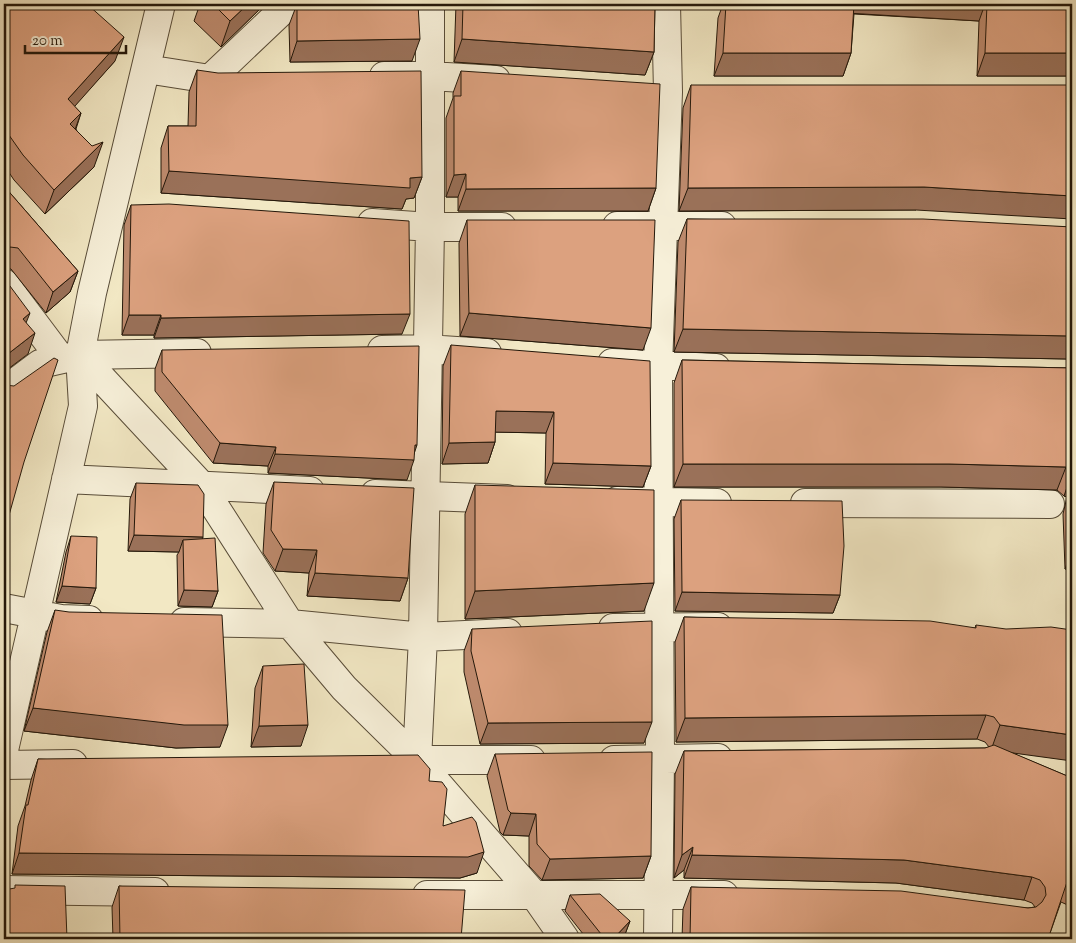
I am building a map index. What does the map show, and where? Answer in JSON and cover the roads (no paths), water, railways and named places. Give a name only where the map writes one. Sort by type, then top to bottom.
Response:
[{"type":"street","points":[[4,750],[84,406],[70,357],[124,206],[146,69],[161,4]]},
{"type":"street","points":[[210,79],[289,4]]},
{"type":"street","points":[[417,760],[423,637],[426,349],[430,227],[430,4]]},
{"type":"street","points":[[658,939],[660,758],[658,366],[668,92],[666,4]]},
{"type":"street","points":[[146,69],[210,79],[248,78]]},
{"type":"street","points":[[363,77],[430,76],[519,82]]},
{"type":"street","points":[[638,90],[698,92]]},
{"type":"street","points":[[351,222],[430,227],[526,227]]},
{"type":"street","points":[[594,226],[749,226]]},
{"type":"street","points":[[73,271],[92,293]]},
{"type":"street","points":[[4,283],[70,357],[201,485],[290,624],[344,688],[417,760],[535,896],[565,939]]},
{"type":"street","points":[[357,350],[426,349],[513,355]]},
{"type":"street","points":[[4,391],[40,364],[70,357],[218,352]]},
{"type":"street","points":[[590,361],[658,366],[736,368]]},
{"type":"street","points":[[66,479],[424,496],[531,499]]},
{"type":"street","points":[[589,501],[746,503]]},
{"type":"street","points":[[775,503],[1050,504]]},
{"type":"street","points":[[4,608],[61,619],[110,620]]},
{"type":"street","points":[[160,621],[290,624],[423,637],[530,632]]},
{"type":"street","points":[[589,629],[658,626],[747,627]]},
{"type":"street","points":[[585,760],[739,757]]},
{"type":"street","points":[[377,760],[555,760]]},
{"type":"street","points":[[4,765],[102,764]]},
{"type":"street","points":[[4,890],[181,892]]},
{"type":"street","points":[[407,895],[747,895]]}]
